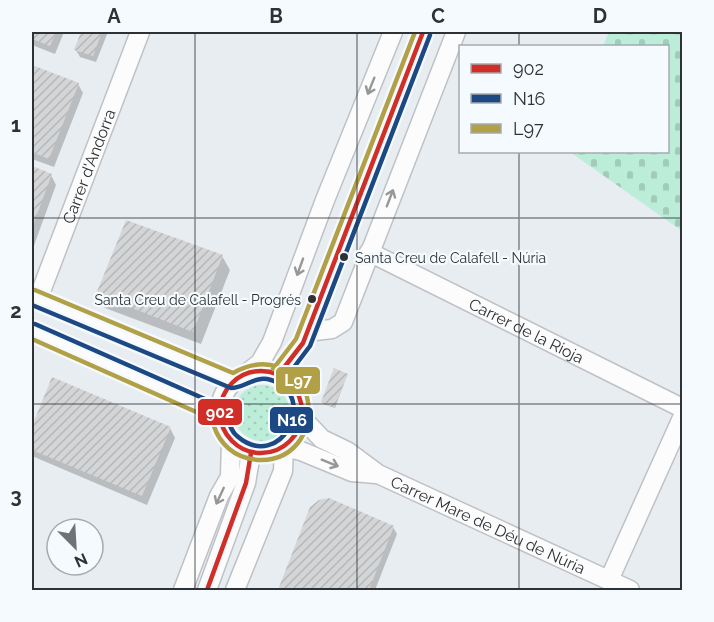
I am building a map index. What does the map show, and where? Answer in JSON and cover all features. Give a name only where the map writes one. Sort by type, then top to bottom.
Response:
[{"type":"street","name":"Carrer d'Andorra","points":[[35,298],[140,32]]},
{"type":"street","points":[[35,298],[240,377],[265,370],[279,374],[298,393],[302,408],[301,424],[294,437],[284,447],[271,452],[251,453],[236,446],[224,433],[219,414],[222,396],[240,377],[260,363],[272,342],[325,200],[393,32]]},
{"type":"street","points":[[279,374],[303,344],[423,32]]},
{"type":"street","points":[[306,332],[332,329],[343,322],[456,32]]},
{"type":"street","name":"Carrer de la Rioja","points":[[369,252],[682,408]]},
{"type":"street","points":[[32,332],[219,414]]},
{"type":"street","points":[[301,417],[322,439],[347,451],[378,474]]},
{"type":"street","points":[[609,580],[682,418]]},
{"type":"street","points":[[183,591],[219,496],[230,477],[231,440]]},
{"type":"street","points":[[284,447],[301,451],[352,472],[378,474]]},
{"type":"street","points":[[235,591],[283,471],[284,447]]},
{"type":"street","points":[[207,591],[246,483],[251,453]]},
{"type":"street","name":"Carrer Mare de Déu de Núria","points":[[378,474],[630,591]]},
{"type":"green space","points":[[609,32],[682,32],[682,231],[571,153],[669,153],[669,45],[603,45]]},
{"type":"green space","points":[[256,385],[268,385],[282,393],[290,407],[288,424],[282,433],[268,441],[256,441],[239,429],[234,419],[234,407],[246,390]]},
{"type":"building","points":[[32,32],[56,32],[50,46],[32,39]]},
{"type":"building","points":[[81,32],[102,32],[93,56],[74,50]]},
{"type":"building","points":[[32,65],[79,83],[49,159],[32,152]]},
{"type":"building","points":[[32,166],[52,174],[32,228]]},
{"type":"building","points":[[126,220],[223,255],[193,332],[96,294]]},
{"type":"building","points":[[334,368],[348,374],[334,408],[321,402]]},
{"type":"building","points":[[52,377],[171,427],[142,496],[32,450],[32,426]]},
{"type":"building","points":[[329,498],[394,526],[369,590],[278,590],[310,507],[319,500]]},
{"type":"transit line","name":"L97","points":[[273,369],[296,339],[415,32]]},
{"type":"transit line","name":"902","points":[[279,374],[303,343],[423,32]]},
{"type":"transit line","name":"N16","points":[[285,379],[310,346],[430,35]]},
{"type":"transit line","name":"L97","points":[[32,339],[212,419],[216,432],[224,444],[240,456],[260,460],[284,455],[301,439],[306,428],[308,416],[306,394],[298,381],[285,370],[263,364],[233,373],[35,290]]},
{"type":"transit line","name":"N16","points":[[32,305],[231,388],[255,380],[271,380],[285,388],[293,400],[293,414],[289,428],[280,439],[268,445],[253,445],[234,433],[223,407],[35,324]]},
{"type":"transit line","name":"902","points":[[261,371],[277,374],[290,383],[299,396],[302,412],[299,428],[290,441],[277,450],[261,453],[245,450],[232,441],[223,428],[220,412],[223,396],[232,383],[245,374],[261,371]]},
{"type":"transit line","name":"902","points":[[207,590],[246,483],[251,453]]},
{"type":"place","name":"Santa Creu de Calafell - Núria","points":[[344,257]]},
{"type":"place","name":"Santa Creu de Calafell - Progrés","points":[[312,299]]}]
